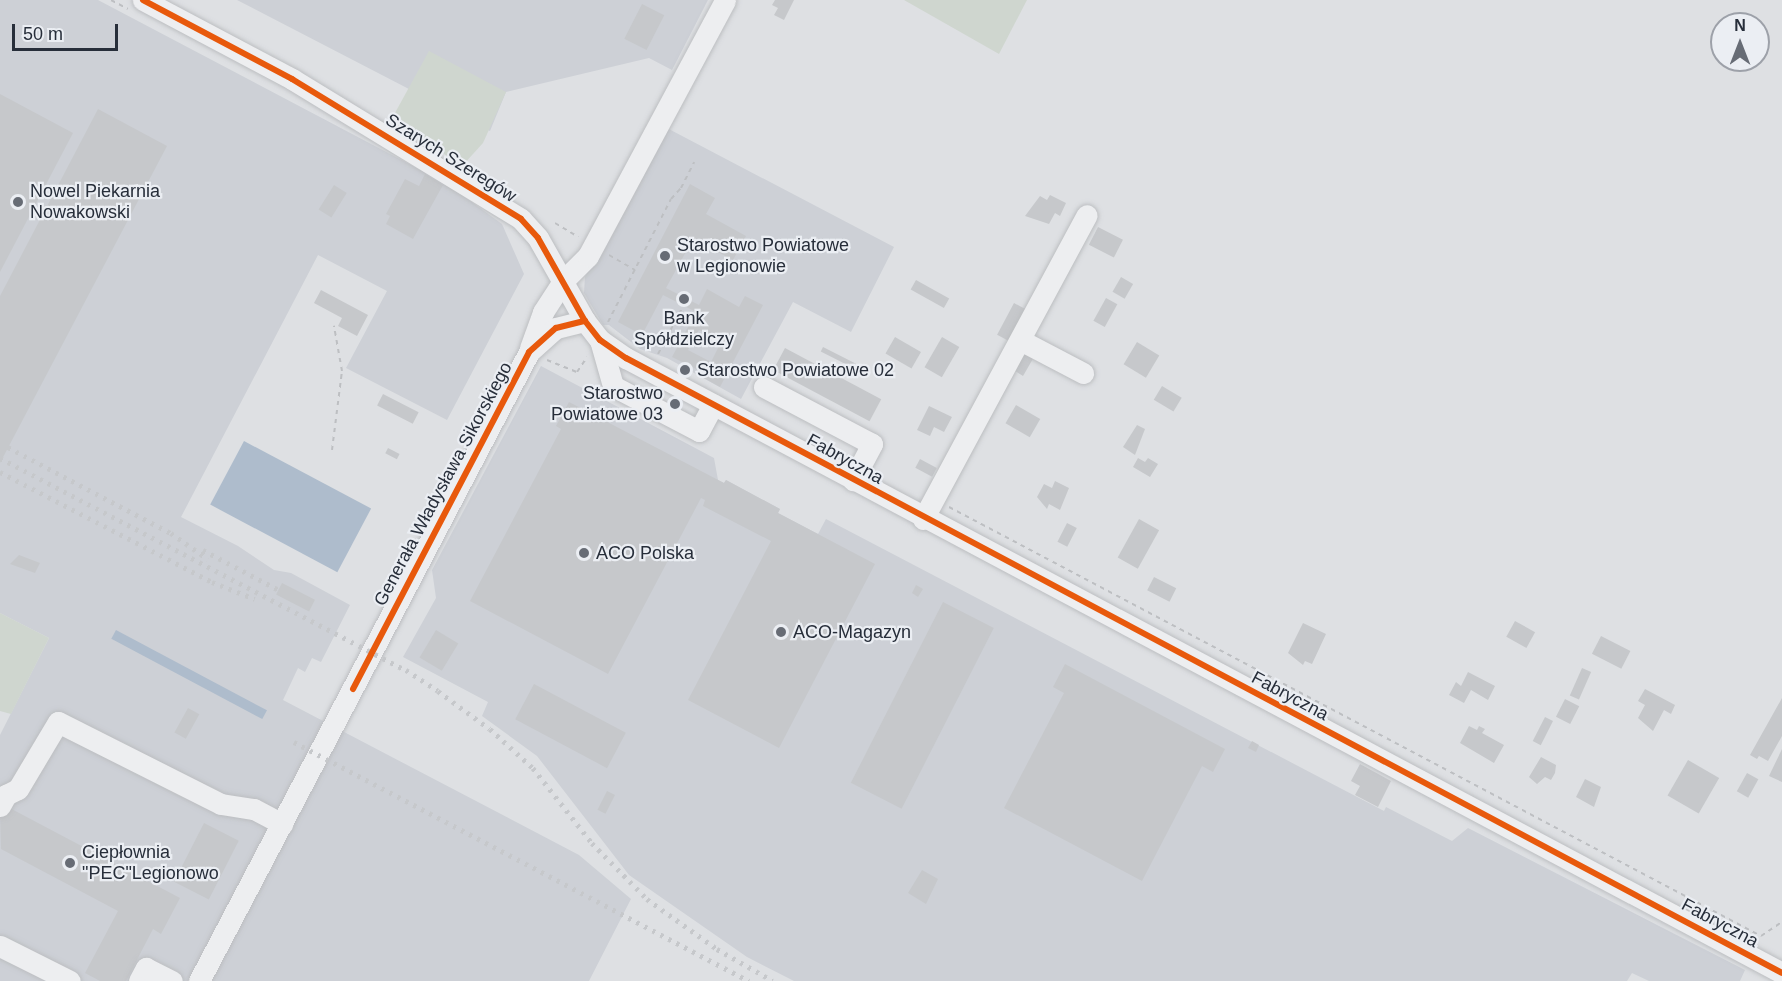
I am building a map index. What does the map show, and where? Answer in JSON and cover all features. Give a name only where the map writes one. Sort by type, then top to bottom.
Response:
[{"type":"street","name":"Szarych Szeregów","points":[[143,0],[292,79],[492,198],[521,219],[538,238],[585,321],[601,340],[789,446]]},
{"type":"street","name":"Generała Władysława Sikorskiego","points":[[534,356],[543,312],[563,281],[588,256],[725,0]]},
{"type":"street","points":[[923,519],[1022,340],[1087,215]]},
{"type":"street","points":[[543,312],[560,327]]},
{"type":"street","name":"Generała Władysława Sikorskiego","points":[[199,981],[353,689],[534,356],[560,327],[585,321]]},
{"type":"street","points":[[601,340],[613,387],[699,431],[713,405]]},
{"type":"street","points":[[1022,340],[1083,373]]},
{"type":"street","points":[[764,387],[872,444],[853,480]]},
{"type":"street","name":"Fabryczna","points":[[789,446],[1779,972]]},
{"type":"street","points":[[0,806],[6,795],[18,789],[58,722],[221,804],[254,809],[282,824]]},
{"type":"street","points":[[0,946],[70,981]]},
{"type":"street","points":[[139,981],[146,968],[172,981]]},
{"type":"path","points":[[534,356],[577,372],[601,340],[671,199],[681,188],[694,162]]},
{"type":"path","points":[[657,357],[681,310]]},
{"type":"path","points":[[332,450],[342,371],[334,326]]},
{"type":"path","points":[[649,354],[664,359]]},
{"type":"path","points":[[935,500],[1761,936],[1782,922]]},
{"type":"shaded area","points":[[0,0],[98,0],[447,184],[502,224],[524,274],[447,420],[346,368],[387,291],[318,255],[181,517],[238,546],[274,570],[291,573],[350,605],[321,662],[312,658],[305,672],[298,668],[283,700],[579,855],[631,899],[589,981],[0,981],[0,735],[49,638],[0,613]]},
{"type":"shaded area","points":[[237,0],[708,0],[672,70],[649,58],[506,92],[490,131]]},
{"type":"shaded area","points":[[904,0],[1027,0],[999,54]]},
{"type":"shaded area","points":[[429,51],[506,92],[483,143],[463,165],[390,122]]},
{"type":"shaded area","points":[[665,127],[894,247],[851,332],[793,302],[741,399],[667,358],[640,349],[609,325],[603,325],[584,293],[585,277]]},
{"type":"shaded area","points":[[541,366],[714,458],[718,480],[724,483],[726,480],[780,509],[778,513],[818,534],[826,519],[1384,811],[1386,807],[1452,841],[1468,828],[1745,970],[1740,981],[1649,981],[1632,973],[1627,981],[794,981],[747,957],[629,875],[537,756],[482,716],[488,702],[403,657],[436,598],[432,570]]},
{"type":"shaded area","points":[[0,613],[49,638],[11,714],[0,711]]},
{"type":"water","points":[[244,441],[371,509],[337,572],[210,505]]},
{"type":"water","points":[[116,630],[267,710],[262,719],[111,639]]},
{"type":"building","points":[[775,0],[794,0],[784,20],[774,15],[778,8],[772,5]]},
{"type":"building","points":[[642,4],[664,15],[647,50],[624,39]]},
{"type":"building","name":"Nowel Piekarnia Nowakowski","points":[[0,94],[73,133],[0,272]]},
{"type":"building","points":[[98,109],[167,146],[0,463],[0,296]]},
{"type":"building","points":[[425,174],[443,185],[413,239],[386,224],[390,216],[386,214],[405,179],[419,186]]},
{"type":"building","points":[[690,184],[715,198],[706,214],[746,236],[733,260],[693,239],[666,288],[699,305],[707,289],[739,307],[745,296],[763,305],[720,387],[702,377],[704,373],[672,357],[696,312],[663,295],[642,335],[618,322]],"holes":[[[699,330],[721,342],[711,362],[688,350]]]},
{"type":"building","points":[[334,185],[347,193],[331,218],[319,210]]},
{"type":"building","points":[[1050,195],[1066,203],[1060,216],[1055,213],[1049,224],[1025,216],[1040,196],[1047,200]]},
{"type":"building","points":[[1098,227],[1123,240],[1114,258],[1089,245]]},
{"type":"building","points":[[1121,277],[1133,284],[1125,299],[1112,292]]},
{"type":"building","points":[[916,280],[949,298],[944,308],[911,290]]},
{"type":"building","points":[[321,290],[368,315],[357,336],[338,326],[342,318],[314,303]]},
{"type":"building","points":[[1106,298],[1117,304],[1105,327],[1093,321]]},
{"type":"building","points":[[1014,303],[1029,311],[1012,343],[997,335]]},
{"type":"building","points":[[895,337],[921,352],[911,368],[886,353]]},
{"type":"building","points":[[942,337],[959,347],[942,377],[924,367]]},
{"type":"building","points":[[1137,342],[1159,355],[1146,378],[1124,364]]},
{"type":"building","points":[[823,347],[865,368],[863,373],[821,351]]},
{"type":"building","points":[[785,348],[881,399],[870,421],[773,370]]},
{"type":"building","points":[[1028,353],[1034,357],[1023,376],[1012,369],[1019,357]]},
{"type":"building","points":[[1162,386],[1182,398],[1173,412],[1154,400]]},
{"type":"building","points":[[383,394],[419,412],[413,424],[377,406]]},
{"type":"building","points":[[569,402],[724,483],[726,480],[780,509],[778,513],[875,564],[779,748],[688,700],[771,541],[703,506],[705,500],[701,498],[608,674],[470,601],[561,429],[556,426]]},
{"type":"building","points":[[1016,405],[1040,419],[1030,437],[1006,423]]},
{"type":"building","points":[[929,406],[952,417],[944,432],[934,427],[930,436],[917,430]]},
{"type":"building","points":[[1137,425],[1145,429],[1135,455],[1123,447]]},
{"type":"building","points":[[388,448],[400,454],[397,459],[385,453]]},
{"type":"building","points":[[1138,458],[1145,462],[1148,458],[1158,464],[1150,477],[1133,467]]},
{"type":"building","points":[[920,459],[937,468],[932,477],[915,468]]},
{"type":"building","points":[[1055,481],[1069,488],[1060,510],[1049,504],[1047,509],[1037,497],[1044,484],[1052,488]]},
{"type":"building","points":[[1139,519],[1159,530],[1138,569],[1118,557]]},
{"type":"building","points":[[1067,523],[1077,528],[1067,547],[1057,542]]},
{"type":"building","points":[[19,555],[40,563],[35,573],[10,564]]},
{"type":"building","points":[[1154,577],[1176,588],[1169,602],[1147,590]]},
{"type":"building","points":[[282,583],[315,600],[309,611],[276,595]]},
{"type":"building","points":[[916,585],[923,589],[918,597],[912,593]]},
{"type":"building","points":[[943,602],[994,628],[902,809],[851,783]]},
{"type":"building","points":[[1515,621],[1535,632],[1526,648],[1506,637]]},
{"type":"building","points":[[1303,623],[1326,634],[1312,664],[1305,661],[1303,665],[1288,653]]},
{"type":"building","points":[[436,630],[458,643],[442,671],[420,657]]},
{"type":"building","points":[[1601,636],[1630,651],[1621,669],[1592,654]]},
{"type":"building","points":[[1065,664],[1225,749],[1213,772],[1202,766],[1142,881],[1004,808],[1064,693],[1053,687]]},
{"type":"building","points":[[1582,668],[1591,672],[1579,699],[1570,695]]},
{"type":"building","points":[[1468,672],[1495,686],[1488,700],[1471,690],[1464,703],[1449,695],[1456,682],[1461,686]]},
{"type":"building","points":[[534,684],[626,733],[607,768],[515,719]]},
{"type":"building","points":[[1645,689],[1675,705],[1671,714],[1664,710],[1653,731],[1638,718],[1645,705],[1638,701]]},
{"type":"building","points":[[1782,698],[1782,736],[1768,761],[1759,756],[1757,759],[1750,755]]},
{"type":"building","points":[[1565,699],[1579,706],[1570,724],[1556,717]]},
{"type":"building","points":[[188,708],[199,714],[186,739],[174,732]]},
{"type":"building","points":[[1545,717],[1553,721],[1541,745],[1533,741]]},
{"type":"building","points":[[1469,726],[1477,730],[1479,726],[1485,729],[1482,733],[1504,745],[1494,763],[1460,743]]},
{"type":"building","points":[[1252,741],[1259,745],[1256,752],[1248,748]]},
{"type":"building","points":[[1782,749],[1782,782],[1769,776]]},
{"type":"building","points":[[1541,757],[1556,765],[1555,773],[1551,780],[1545,777],[1537,784],[1529,777]]},
{"type":"building","points":[[1688,760],[1719,778],[1699,814],[1668,796]]},
{"type":"building","points":[[1360,764],[1391,781],[1378,807],[1355,795],[1360,786],[1351,781]]},
{"type":"building","points":[[1747,773],[1758,779],[1748,798],[1737,791]]},
{"type":"building","points":[[1585,779],[1601,787],[1594,807],[1576,797]]},
{"type":"building","points":[[607,791],[615,795],[605,814],[597,810]]},
{"type":"building","name":"Ciepłownia \"PEC\"Legionowo","points":[[4,805],[180,898],[161,934],[153,929],[126,981],[100,981],[85,973],[118,911],[1,849],[0,812]]},
{"type":"building","points":[[204,823],[239,841],[209,900],[174,882]]},
{"type":"building","points":[[922,870],[938,879],[926,904],[908,893]]},
{"type":"railway","points":[[0,443],[171,533],[208,559]]},
{"type":"railway","points":[[0,458],[406,670],[438,691],[490,729],[533,768],[592,843],[647,899],[717,949],[773,981]]},
{"type":"railway","points":[[0,472],[212,582],[255,599]]},
{"type":"railway","points":[[203,550],[279,590]]},
{"type":"railway","points":[[294,742],[749,981]]},
{"type":"cycle path","points":[[143,0],[292,79],[521,219],[538,238],[585,321],[600,340],[626,358],[1782,973]]},
{"type":"cycle path","points":[[353,689],[529,352],[556,328],[585,321]]},
{"type":"place","name":"Nowel Piekarnia Nowakowski","points":[[18,202]]},
{"type":"place","name":"Starostwo Powiatowe w Legionowie","points":[[665,256]]},
{"type":"place","name":"Bank Spółdzielczy","points":[[684,299]]},
{"type":"place","name":"Starostwo Powiatowe 02","points":[[685,370]]},
{"type":"place","name":"Starostwo Powiatowe 03","points":[[675,404]]},
{"type":"place","name":"ACO Polska","points":[[584,553]]},
{"type":"place","name":"ACO-Magazyn","points":[[781,632]]},
{"type":"place","name":"Ciepłownia \"PEC\"Legionowo","points":[[70,863]]}]
